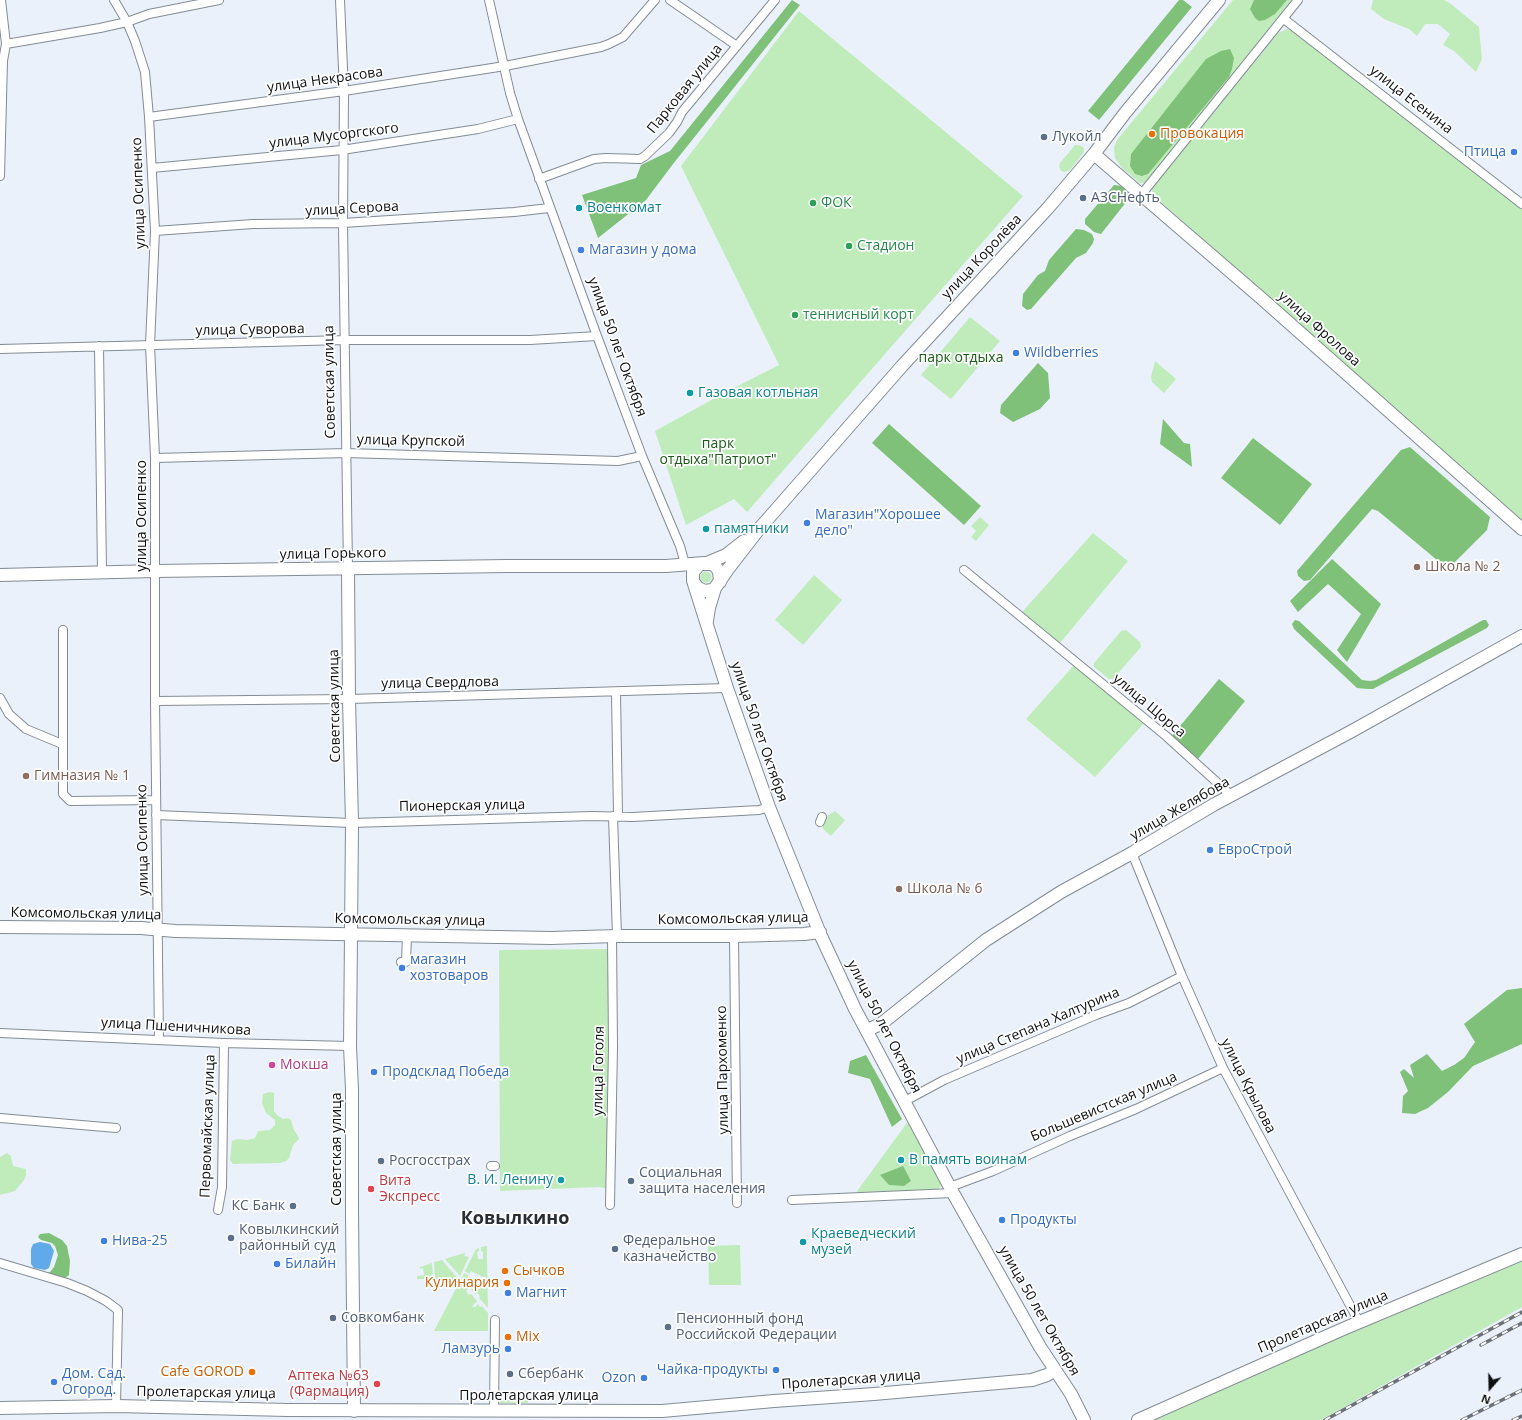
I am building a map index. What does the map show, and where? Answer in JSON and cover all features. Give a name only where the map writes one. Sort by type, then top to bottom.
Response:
[{"type":"street","points":[[0,176],[2,61],[6,44],[1,0]]},
{"type":"street","name":"улица Осипенко","points":[[114,0],[127,22],[145,72],[155,231],[150,345],[155,458],[155,700],[159,1039]]},
{"type":"street","points":[[6,44],[127,22],[149,14],[219,0]]},
{"type":"street","name":"Советская улица","points":[[340,0],[344,91],[342,150],[344,340],[352,823],[350,1046],[352,1090],[354,1411]]},
{"type":"street","name":"улица 50 лет Октября","points":[[489,0],[518,120],[596,336],[642,456],[680,546],[685,564]]},
{"type":"street","points":[[505,66],[609,44],[623,37],[655,0]]},
{"type":"street","name":"Парковая улица","points":[[670,0],[737,46]]},
{"type":"street","name":"Парковая улица","points":[[539,179],[594,160],[606,158],[640,159],[645,156],[669,133],[682,112],[775,0]]},
{"type":"street","name":"улица Королёва","points":[[718,585],[759,529],[902,366],[1048,208],[1094,154],[1125,112],[1218,0]]},
{"type":"street","points":[[1141,195],[1298,0]]},
{"type":"street","name":"улица Есенина","points":[[1284,19],[1434,134],[1522,204]]},
{"type":"street","name":"улица Некрасова","points":[[149,117],[344,91],[505,66]]},
{"type":"street","name":"улица Мусоргского","points":[[152,168],[342,150],[478,129],[518,120]]},
{"type":"street","name":"улица Фролова","points":[[1094,154],[1261,298],[1522,529]]},
{"type":"street","name":"улица Серова","points":[[155,231],[253,224],[343,223],[549,208]]},
{"type":"street","name":"улица Суворова","points":[[0,349],[344,340],[530,340],[596,336]]},
{"type":"street","points":[[99,346],[102,573]]},
{"type":"street","name":"улица Крупской","points":[[155,458],[346,452],[618,461],[642,456]]},
{"type":"street","name":"улица Королёва","points":[[706,563],[716,560],[735,549],[759,529]]},
{"type":"street","points":[[706,563],[718,568],[720,575],[718,585],[712,590],[704,591],[700,590],[694,582],[694,569],[700,564],[706,563]]},
{"type":"street","name":"улица Горького","points":[[666,566],[706,563]]},
{"type":"street","name":"улица Горького","points":[[0,575],[348,568],[666,566],[684,570],[689,574],[694,582]]},
{"type":"street","name":"улица Щорса","points":[[964,570],[1047,640],[1166,736],[1232,796]]},
{"type":"street","name":"улица 50 лет Октября","points":[[694,582],[727,688],[769,807],[820,932],[855,1009],[952,1190],[1040,1347],[1071,1394],[1084,1420]]},
{"type":"street","name":"улица 50 лет Октября","points":[[707,626],[707,616],[718,585]]},
{"type":"street","points":[[63,630],[63,794],[70,800],[156,800]]},
{"type":"street","name":"улица Желябова","points":[[867,1030],[881,1024],[992,936],[1060,892],[1522,636]]},
{"type":"street","name":"улица Свердлова","points":[[155,700],[349,699],[727,688]]},
{"type":"street","name":"улица Гоголя","points":[[610,1205],[615,936],[616,692]]},
{"type":"street","points":[[0,698],[9,714],[26,729],[62,744]]},
{"type":"street","name":"Пионерская улица","points":[[156,815],[352,823],[752,811],[769,807]]},
{"type":"street","name":"улица Крылова","points":[[1132,853],[1182,976],[1223,1068],[1359,1322]]},
{"type":"street","name":"Комсомольская улица","points":[[0,927],[140,928],[157,930],[551,938],[615,936],[734,936],[804,934],[820,932]]},
{"type":"street","points":[[402,964],[401,962],[406,962],[406,936]]},
{"type":"street","name":"улица Пархоменко","points":[[734,936],[737,1202]]},
{"type":"street","name":"улица Степана Халтурина","points":[[905,1101],[944,1080],[1096,1015],[1129,1003],[1182,976]]},
{"type":"street","name":"улица Пшеничникова","points":[[0,1033],[224,1043],[350,1046]]},
{"type":"street","name":"Первомайская улица","points":[[218,1210],[222,1187],[224,1043]]},
{"type":"street","name":"Большевистская улица","points":[[792,1200],[952,1190],[1070,1136],[1136,1109],[1223,1068]]},
{"type":"street","points":[[0,1118],[116,1128]]},
{"type":"street","name":"Пролетарская улица","points":[[1138,1420],[1359,1322],[1522,1254]]},
{"type":"street","points":[[0,1263],[87,1290],[118,1310],[116,1406]]},
{"type":"street","points":[[494,1411],[495,1320]]},
{"type":"street","name":"Пролетарская улица","points":[[0,1408],[116,1406],[354,1411],[662,1411],[1032,1380],[1047,1375],[1055,1370]]},
{"type":"green space","points":[[792,0],[800,5],[646,200],[598,238],[582,195],[636,178],[641,165],[670,151]]},
{"type":"green space","points":[[1179,0],[1183,0],[1192,7],[1099,120],[1088,111]]},
{"type":"green space","points":[[1233,0],[1294,0],[1148,181],[1140,183],[1122,168],[1115,158],[1114,147],[1117,140]]},
{"type":"green space","points":[[1254,0],[1287,0],[1275,14],[1265,20],[1259,21],[1255,18],[1250,9]]},
{"type":"green space","points":[[1373,0],[1444,0],[1451,4],[1479,27],[1482,59],[1476,72],[1454,51],[1443,45],[1450,34],[1438,24],[1425,24],[1417,36],[1409,29],[1384,19],[1371,9]]},
{"type":"green space","name":"Стадион","points":[[799,11],[1023,196],[747,512],[734,499],[686,525],[655,431],[779,365],[681,166]]},
{"type":"green space","points":[[1287,29],[1296,32],[1522,209],[1522,521],[1152,194],[1152,188],[1278,33]]},
{"type":"green space","points":[[1230,49],[1234,58],[1229,77],[1148,174],[1142,176],[1135,174],[1130,166],[1131,154],[1206,59],[1221,51]]},
{"type":"green space","points":[[1075,145],[1082,146],[1084,152],[1070,170],[1065,172],[1061,171],[1059,167],[1060,163]]},
{"type":"green space","points":[[1114,185],[1122,186],[1129,193],[1127,201],[1101,234],[1094,232],[1085,224],[1085,219]]},
{"type":"green space","points":[[1076,229],[1084,230],[1092,234],[1094,239],[1093,243],[1086,253],[1076,258],[1031,309],[1027,310],[1022,306],[1023,294],[1038,275],[1045,271],[1049,260]]},
{"type":"green space","name":"парк отдыха","points":[[970,317],[1000,341],[951,399],[921,375]]},
{"type":"green space","points":[[1155,361],[1176,379],[1164,393],[1152,382],[1151,377]]},
{"type":"green space","points":[[1038,363],[1048,373],[1050,398],[1040,409],[1013,422],[1000,413],[1001,405]]},
{"type":"green space","points":[[1163,419],[1184,443],[1190,444],[1192,467],[1160,444]]},
{"type":"green space","points":[[889,424],[981,506],[964,525],[872,443]]},
{"type":"green space","points":[[1253,438],[1312,484],[1280,525],[1221,478]]},
{"type":"green space","points":[[1410,447],[1490,517],[1487,530],[1450,567],[1443,565],[1378,511],[1372,509],[1310,580],[1304,581],[1298,576],[1297,571],[1401,450]]},
{"type":"green space","points":[[980,517],[989,525],[976,541],[971,537],[976,531],[971,526]]},
{"type":"green space","points":[[1093,533],[1128,561],[1060,643],[1022,612]]},
{"type":"green space","points":[[1332,559],[1381,604],[1347,662],[1337,650],[1361,614],[1328,584],[1298,612],[1290,601]]},
{"type":"green space","points":[[704,572],[708,572],[710,573],[710,581],[704,582],[701,579],[701,575]]},
{"type":"green space","points":[[814,575],[842,600],[803,645],[775,620]]},
{"type":"green space","points":[[1295,620],[1299,621],[1362,680],[1370,681],[1376,680],[1483,620],[1486,620],[1489,625],[1487,628],[1373,689],[1368,689],[1357,688],[1294,629],[1292,624]]},
{"type":"green space","points":[[1126,630],[1140,642],[1141,647],[1113,679],[1109,679],[1094,667],[1094,663],[1121,631]]},
{"type":"green space","points":[[1075,664],[1145,722],[1095,777],[1026,719]]},
{"type":"green space","points":[[1219,679],[1245,701],[1198,759],[1171,737]]},
{"type":"green space","points":[[835,811],[845,820],[831,836],[824,830],[820,821]]},
{"type":"green space","points":[[608,949],[608,1189],[600,1187],[500,1191],[499,950]]},
{"type":"green space","points":[[1522,988],[1522,1044],[1473,1066],[1448,1092],[1428,1108],[1415,1114],[1402,1113],[1403,1096],[1408,1091],[1400,1072],[1404,1069],[1414,1078],[1410,1065],[1427,1054],[1442,1071],[1454,1065],[1464,1058],[1475,1042],[1464,1024],[1507,990]]},
{"type":"green space","points":[[866,1055],[902,1119],[892,1127],[870,1079],[848,1073],[850,1061]]},
{"type":"green space","points":[[270,1092],[274,1093],[274,1111],[283,1119],[288,1118],[291,1120],[299,1139],[293,1145],[289,1158],[286,1161],[280,1163],[233,1164],[230,1160],[232,1141],[238,1139],[247,1140],[255,1138],[258,1131],[270,1130],[275,1125],[275,1120],[266,1113],[262,1103],[263,1094]]},
{"type":"green space","points":[[909,1120],[942,1181],[941,1186],[938,1189],[931,1190],[855,1194]]},
{"type":"green space","points":[[7,1153],[11,1156],[13,1166],[26,1169],[26,1175],[15,1191],[0,1195],[0,1157]]},
{"type":"green space","points":[[903,1166],[911,1181],[904,1186],[889,1185],[880,1175]]},
{"type":"green space","points":[[49,1233],[62,1240],[67,1246],[70,1261],[69,1275],[64,1279],[37,1278],[24,1274],[21,1265],[46,1273],[50,1272],[54,1267],[58,1255],[55,1246],[52,1243],[41,1240],[38,1237],[40,1234]]},
{"type":"green space","points":[[740,1245],[741,1285],[709,1285],[708,1246]]},
{"type":"green space","points":[[487,1246],[488,1308],[479,1298],[480,1296],[477,1293],[475,1294],[462,1278],[464,1273],[468,1275],[468,1278],[477,1282],[474,1287],[480,1289],[485,1278],[471,1271],[469,1274],[465,1271],[476,1249],[479,1248],[479,1251],[477,1252],[478,1259],[483,1259],[481,1247]]},
{"type":"green space","points":[[464,1253],[464,1256],[469,1257],[460,1276],[445,1259]]},
{"type":"green space","points":[[1522,1259],[1522,1307],[1321,1420],[1149,1420],[1262,1369]]},
{"type":"green space","points":[[442,1260],[458,1279],[457,1282],[451,1279],[435,1279],[434,1262]]},
{"type":"green space","points":[[432,1263],[433,1279],[417,1279],[417,1276],[424,1275],[423,1268],[420,1269],[420,1267]]},
{"type":"green space","points":[[460,1281],[468,1290],[466,1291],[469,1295],[471,1294],[477,1301],[472,1307],[475,1307],[478,1304],[488,1313],[488,1331],[434,1331]]},
{"type":"green space","points":[[498,1392],[525,1392],[528,1394],[528,1403],[500,1403]]},
{"type":"water","points":[[40,1242],[50,1244],[54,1251],[49,1268],[45,1270],[34,1268],[31,1264],[31,1249],[33,1244]]},
{"type":"railway","points":[[1325,1420],[1522,1312]]},
{"type":"railway","points":[[1481,1345],[1522,1323]]},
{"type":"railway","points":[[1462,1420],[1522,1390]]},
{"type":"railway","points":[[1513,1420],[1522,1416]]},
{"type":"place","name":"Провокация","points":[[1152,134]]},
{"type":"place","name":"Лукойл","points":[[1044,137]]},
{"type":"place","name":"Птица","points":[[1514,152]]},
{"type":"place","name":"АЗСНефть","points":[[1083,198]]},
{"type":"place","name":"ФОК","points":[[813,203]]},
{"type":"place","name":"Военкомат","points":[[579,208]]},
{"type":"place","name":"Стадион","points":[[849,246]]},
{"type":"place","name":"Магазин у дома","points":[[581,250]]},
{"type":"place","name":"теннисный корт","points":[[795,315]]},
{"type":"place","name":"Wildberries","points":[[1016,353]]},
{"type":"place","name":"Газовая котльная","points":[[690,393]]},
{"type":"place","name":"Магазин\"Хорошее дело\"","points":[[807,523]]},
{"type":"place","name":"памятники","points":[[706,529]]},
{"type":"place","name":"Школа № 2","points":[[1417,567]]},
{"type":"place","name":"Гимназия № 1","points":[[26,776]]},
{"type":"place","name":"ЕвроСтрой","points":[[1210,850]]},
{"type":"place","name":"Школа № 6","points":[[899,889]]},
{"type":"place","name":"магазин хозтоваров","points":[[402,968]]},
{"type":"place","name":"Мокша","points":[[272,1065]]},
{"type":"place","name":"Продсклад Победа","points":[[374,1072]]},
{"type":"place","name":"В память воинам","points":[[901,1160]]},
{"type":"place","name":"Росгосстрах","points":[[381,1161]]},
{"type":"place","name":"В. И. Ленину","points":[[561,1180]]},
{"type":"place","name":"Социальная защита населения","points":[[631,1181]]},
{"type":"place","name":"Вита Экспресс","points":[[371,1189]]},
{"type":"place","name":"КС Банк","points":[[293,1206]]},
{"type":"place","name":"Продукты","points":[[1002,1220]]},
{"type":"place","name":"Ковылкинский районный суд","points":[[231,1238]]},
{"type":"place","name":"Нива-25","points":[[104,1241]]},
{"type":"place","name":"Краеведческий музей","points":[[803,1242]]},
{"type":"place","name":"Федеральное казначейство","points":[[615,1249]]},
{"type":"place","name":"Билайн","points":[[277,1264]]},
{"type":"place","name":"Сычков","points":[[505,1271]]},
{"type":"place","name":"Кулинария","points":[[507,1283]]},
{"type":"place","name":"Магнит","points":[[508,1293]]},
{"type":"place","name":"Совкомбанк","points":[[333,1318]]},
{"type":"place","name":"Пенсионный фонд Российской Федерации","points":[[668,1327]]},
{"type":"place","name":"Mix","points":[[508,1337]]},
{"type":"place","name":"Ламзурь","points":[[508,1349]]},
{"type":"place","name":"Чайка-продукты","points":[[776,1370]]},
{"type":"place","name":"Cafe GOROD","points":[[252,1372]]},
{"type":"place","name":"Сбербанк","points":[[510,1374]]},
{"type":"place","name":"Ozon","points":[[644,1378]]},
{"type":"place","name":"Дом. Сад. Огород.","points":[[54,1382]]},
{"type":"place","name":"Аптека №63 (Фармация)","points":[[377,1384]]},
{"type":"district","name":"Ковылкино","points":[[515,1219]]},
{"type":"park label","name":"парк отдыха\"Патриот\"","points":[[718,452]]}]
